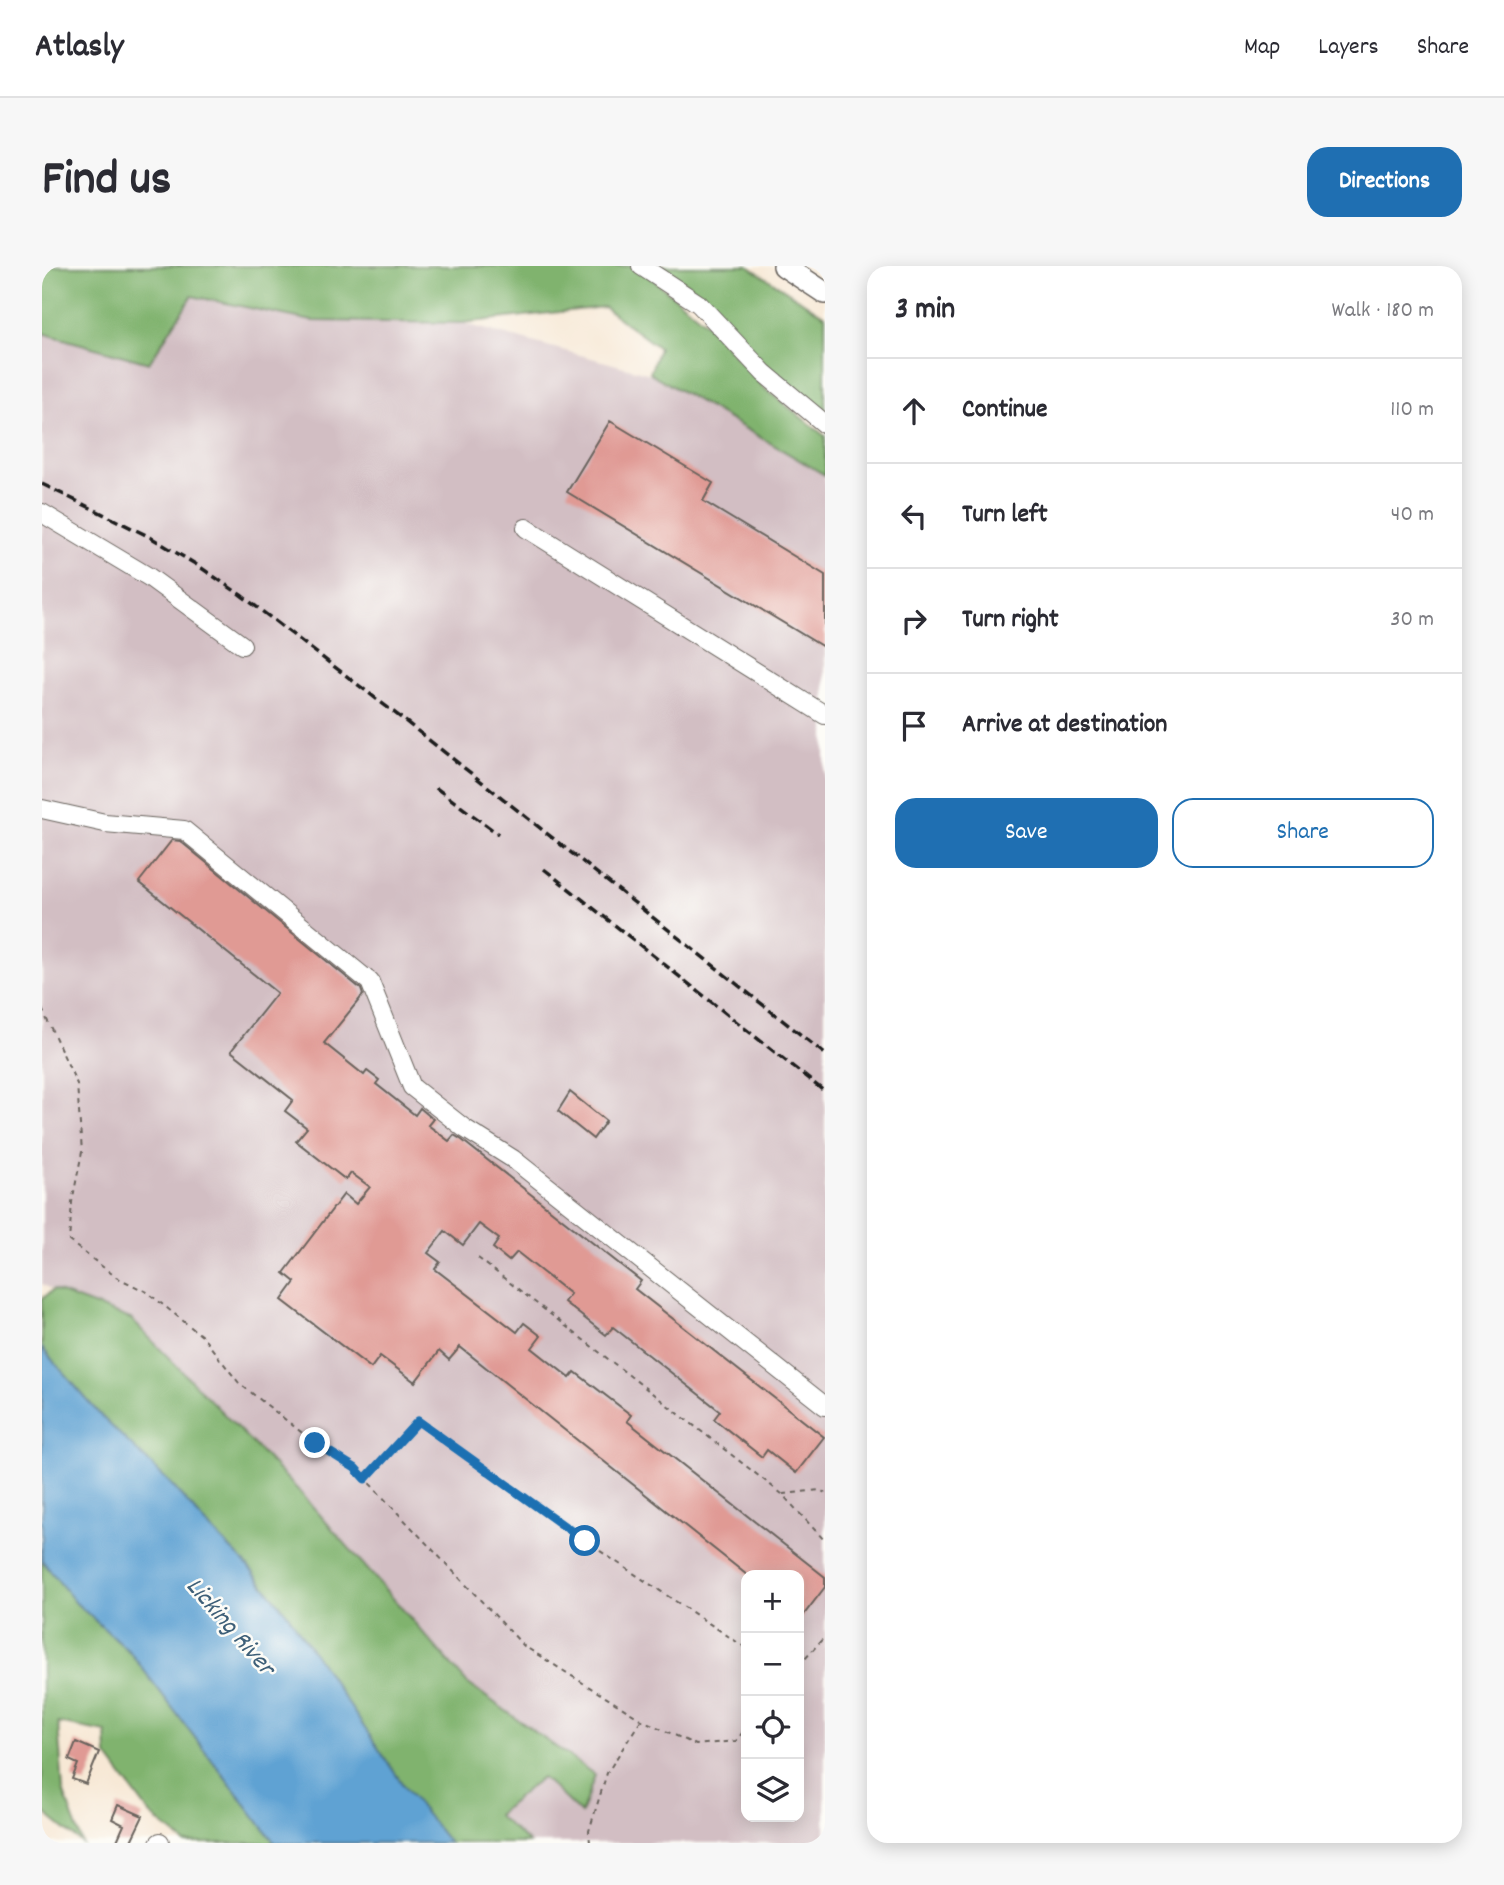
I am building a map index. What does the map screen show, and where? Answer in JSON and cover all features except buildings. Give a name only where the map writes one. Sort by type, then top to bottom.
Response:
[{"type":"main road","points":[[785,266],[825,293]]},
{"type":"street","points":[[641,266],[699,304],[764,373],[825,424]]},
{"type":"street","points":[[42,513],[149,577],[242,645]]},
{"type":"street","points":[[526,528],[825,715]]},
{"type":"street","points":[[42,809],[105,823],[184,830],[370,982],[412,1087],[464,1128],[524,1167],[825,1406]]},
{"type":"path","points":[[42,1009],[77,1084],[82,1152],[72,1202],[69,1241],[116,1277],[147,1292],[202,1336],[239,1383],[315,1443],[355,1468],[524,1646],[642,1720],[696,1745],[736,1741],[741,1734]]},
{"type":"path","points":[[478,1258],[782,1494],[825,1541]]},
{"type":"path","points":[[365,1479],[418,1421],[585,1541],[741,1645]]},
{"type":"path","points":[[782,1494],[820,1490],[825,1493]]},
{"type":"path","points":[[804,1660],[825,1636]]},
{"type":"path","points":[[590,1843],[589,1831],[607,1773],[642,1720]]},
{"type":"shaded area","points":[[192,296],[312,321],[462,323],[650,374],[825,475],[825,1843],[529,1843],[496,1815],[542,1777],[595,1775],[467,1683],[300,1492],[53,1290],[42,1284],[42,333],[149,363]]},
{"type":"green space","points":[[42,266],[629,266],[641,270],[704,321],[764,388],[825,436],[825,475],[650,373],[659,348],[604,307],[462,323],[312,321],[192,296],[149,363],[42,333]]},
{"type":"green space","points":[[660,266],[748,266],[825,316],[825,414],[760,361],[694,289]]},
{"type":"green space","points":[[53,1290],[131,1319],[300,1492],[467,1683],[595,1775],[581,1814],[542,1777],[497,1815],[529,1843],[449,1843],[405,1788],[287,1613],[245,1563],[170,1483],[101,1416],[42,1348],[42,1299]]},
{"type":"green space","points":[[42,1560],[76,1603],[130,1652],[275,1843],[185,1843],[151,1815],[107,1756],[106,1732],[58,1723],[63,1790],[82,1843],[42,1811]]},
{"type":"water","name":"Licking River","points":[[42,1348],[101,1416],[170,1483],[245,1563],[287,1613],[405,1788],[449,1843],[275,1843],[130,1652],[76,1603],[42,1560]]},
{"type":"railway","points":[[42,484],[150,537],[241,595],[400,717],[825,1054]]},
{"type":"railway","points":[[436,788],[498,834]]},
{"type":"railway","points":[[544,869],[825,1092]]},
{"type":"route","points":[[315,1443],[355,1468],[365,1479],[418,1421],[585,1541]]}]
